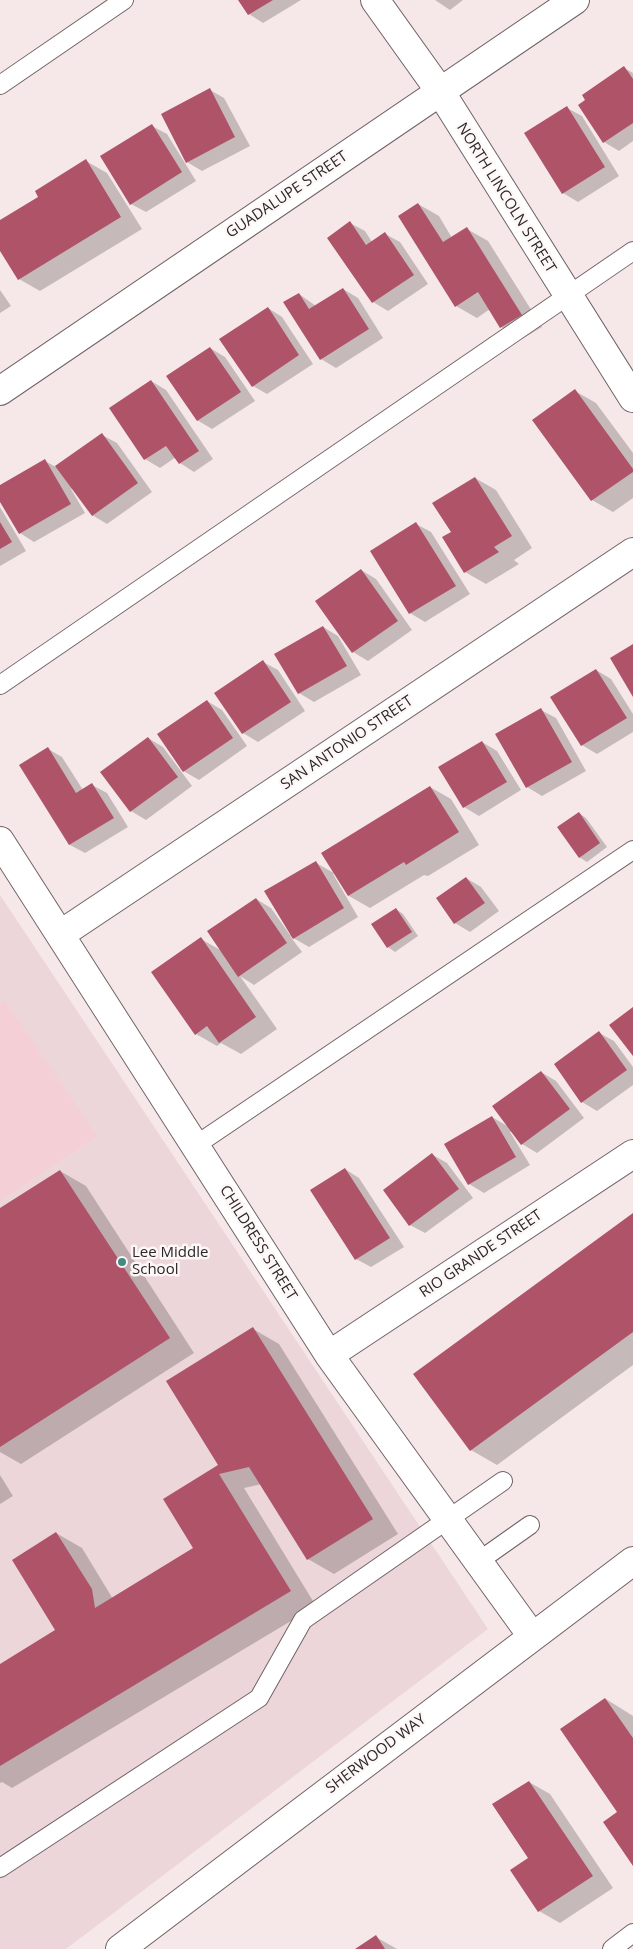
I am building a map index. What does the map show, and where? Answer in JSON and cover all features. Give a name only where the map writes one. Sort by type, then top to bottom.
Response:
[{"type":"street","name":"NORTH LINCOLN STREET","points":[[375,0],[440,92],[633,398]]},
{"type":"street","name":"GUADALUPE STREET","points":[[0,391],[575,0]]},
{"type":"street","name":"SAN ANTONIO STREET","points":[[61,934],[633,552]]},
{"type":"street","name":"CHILDRESS STREET","points":[[0,841],[329,1355],[532,1636]]},
{"type":"street","name":"RIO GRANDE STREET","points":[[329,1355],[633,1154]]},
{"type":"street","name":"SHERWOOD WAY","points":[[120,1949],[633,1561]]},
{"type":"lane","points":[[0,85],[124,0]]},
{"type":"lane","points":[[0,685],[633,251]]},
{"type":"lane","points":[[196,1145],[633,850]]},
{"type":"lane","points":[[0,1868],[259,1698],[303,1620],[503,1481]]},
{"type":"lane","points":[[478,1561],[530,1525]]},
{"type":"lane","points":[[612,1949],[633,1933]]},
{"type":"shaded area","name":"Lee Middle School","points":[[0,895],[488,1629],[66,1949],[0,1949]]},
{"type":"shaded area","points":[[5,1001],[97,1136],[0,1201],[0,1004]]},
{"type":"building","points":[[238,0],[273,0],[248,15]]},
{"type":"building","points":[[624,66],[633,79],[633,123],[603,143],[578,105],[585,100],[582,95]]},
{"type":"building","points":[[210,88],[235,137],[186,163],[161,114]]},
{"type":"building","points":[[567,106],[605,167],[562,194],[524,133]]},
{"type":"building","points":[[152,124],[182,172],[130,205],[100,156]]},
{"type":"building","points":[[86,159],[121,217],[18,280],[0,251],[0,220],[38,197],[35,191]]},
{"type":"building","points":[[418,203],[443,242],[467,227],[522,315],[500,328],[478,292],[455,307],[398,216]]},
{"type":"building","points":[[350,221],[366,245],[385,232],[414,275],[372,303],[327,238]]},
{"type":"building","points":[[343,288],[369,329],[320,360],[283,302],[299,293],[309,309]]},
{"type":"building","points":[[268,307],[299,355],[252,387],[219,339]]},
{"type":"building","points":[[210,347],[241,392],[197,421],[166,376]]},
{"type":"building","points":[[151,380],[199,451],[179,464],[166,446],[144,460],[109,408]]},
{"type":"building","points":[[575,389],[633,469],[633,472],[591,501],[532,420]]},
{"type":"building","points":[[102,433],[138,483],[92,516],[55,466]]},
{"type":"building","points":[[45,459],[71,504],[19,534],[0,502],[0,485]]},
{"type":"building","points":[[475,477],[512,536],[494,547],[499,552],[464,573],[442,537],[451,532],[432,503]]},
{"type":"building","points":[[0,522],[12,542],[0,549]]},
{"type":"building","points":[[416,522],[456,586],[409,614],[370,551]]},
{"type":"building","points":[[361,569],[398,621],[352,653],[315,601]]},
{"type":"building","points":[[323,626],[347,666],[298,694],[274,654]]},
{"type":"building","points":[[633,644],[633,697],[610,658]]},
{"type":"building","points":[[263,660],[291,702],[242,734],[214,693]]},
{"type":"building","points":[[596,669],[627,718],[581,746],[550,697]]},
{"type":"building","points":[[207,700],[233,738],[183,772],[157,734]]},
{"type":"building","points":[[541,708],[572,762],[526,788],[495,734]]},
{"type":"building","points":[[148,737],[178,777],[130,812],[100,772]]},
{"type":"building","points":[[482,741],[507,782],[463,808],[438,767]]},
{"type":"building","points":[[48,747],[76,793],[92,783],[114,818],[69,845],[19,765]]},
{"type":"building","points":[[430,786],[459,832],[406,865],[404,862],[348,896],[321,853]]},
{"type":"building","points":[[579,812],[600,843],[579,858],[557,827]]},
{"type":"building","points":[[316,861],[344,908],[293,939],[264,891]]},
{"type":"building","points":[[466,877],[485,903],[454,924],[436,898]]},
{"type":"building","points":[[256,898],[287,943],[238,977],[207,931]]},
{"type":"building","points":[[396,908],[412,932],[387,948],[371,924]]},
{"type":"building","points":[[201,937],[256,1017],[219,1043],[207,1026],[195,1035],[151,972]]},
{"type":"building","points":[[633,1007],[633,1056],[609,1025]]},
{"type":"building","points":[[599,1031],[627,1070],[581,1103],[554,1064]]},
{"type":"building","points":[[541,1071],[570,1109],[521,1145],[492,1106]]},
{"type":"building","points":[[492,1116],[516,1157],[468,1185],[444,1144]]},
{"type":"building","points":[[432,1153],[459,1189],[409,1226],[383,1190]]},
{"type":"building","points":[[345,1168],[390,1238],[355,1260],[310,1190]]},
{"type":"building","points":[[60,1170],[170,1338],[0,1447],[0,1208]]},
{"type":"building","points":[[633,1213],[633,1332],[470,1451],[413,1374]]},
{"type":"building","points":[[253,1327],[373,1519],[307,1560],[249,1467],[219,1474],[291,1591],[0,1766],[0,1664],[55,1630],[12,1560],[56,1532],[92,1589],[95,1608],[193,1548],[163,1499],[218,1465],[166,1381]]},
{"type":"building","points":[[605,1698],[633,1738],[633,1866],[603,1822],[617,1812],[560,1729]]},
{"type":"building","points":[[529,1781],[593,1876],[538,1912],[510,1870],[528,1858],[492,1804]]},
{"type":"building","points":[[376,1935],[385,1949],[355,1949]]},
{"type":"place","name":"Lee Middle School","points":[[122,1262]]}]
